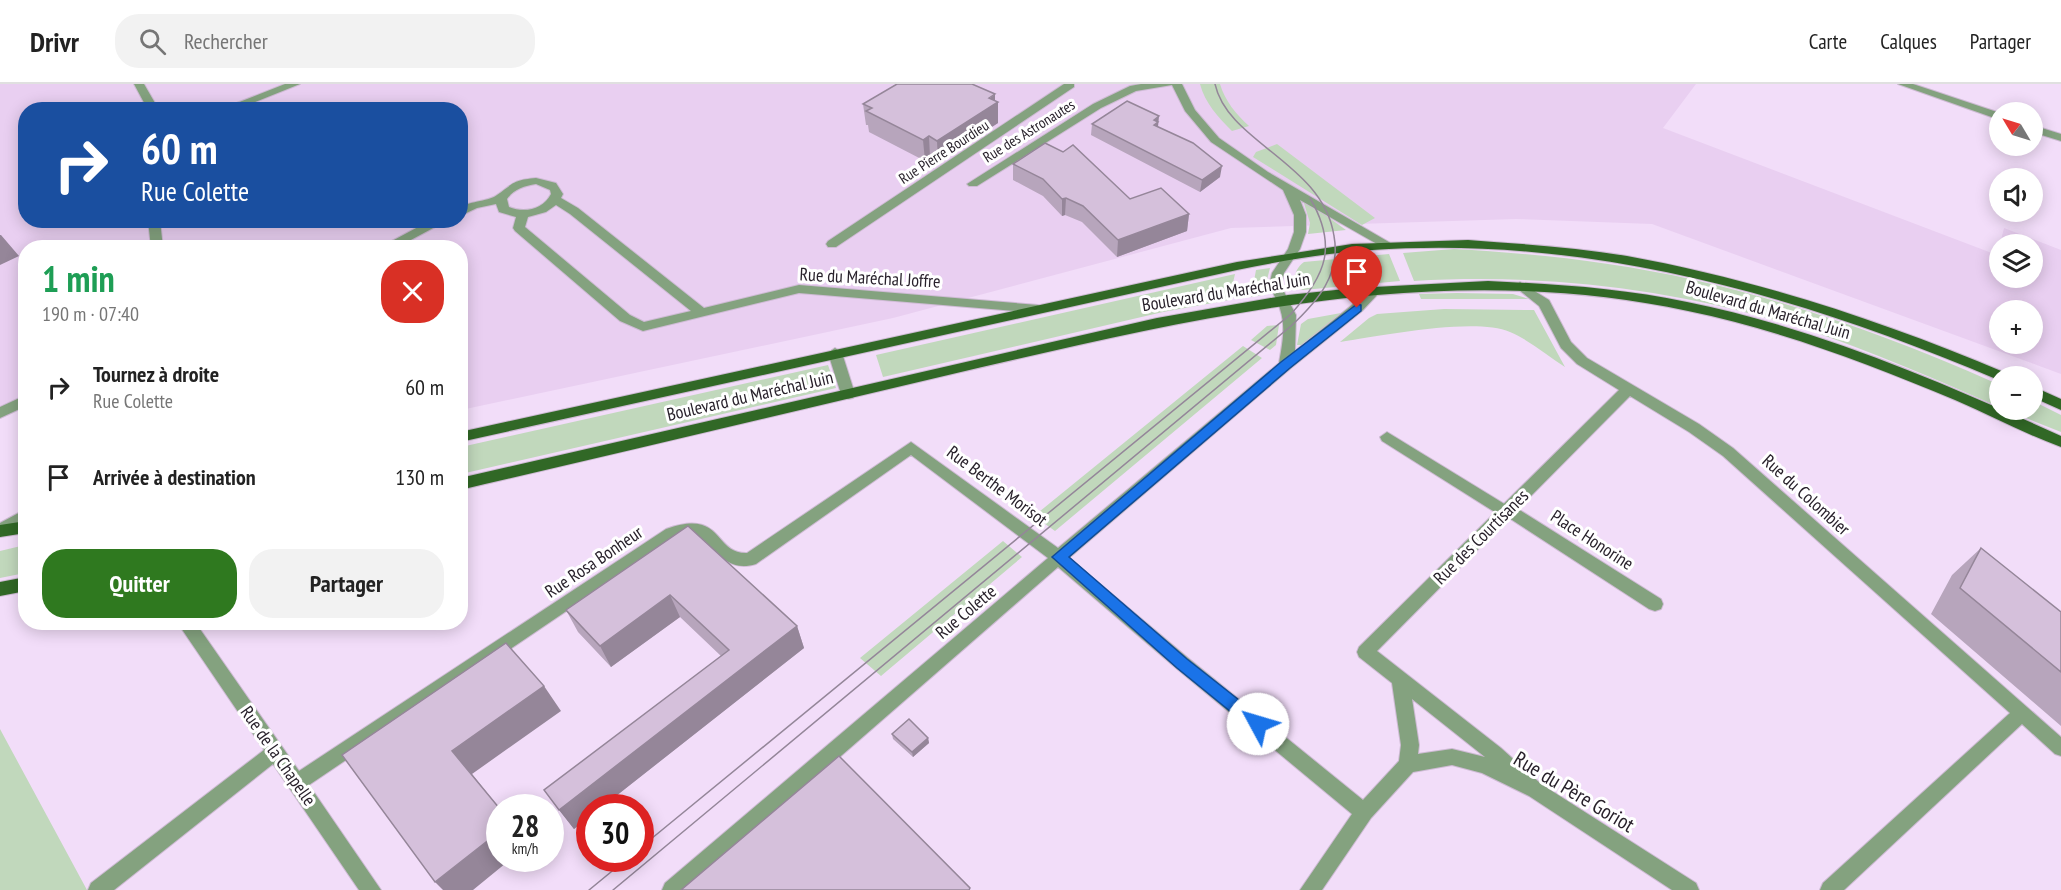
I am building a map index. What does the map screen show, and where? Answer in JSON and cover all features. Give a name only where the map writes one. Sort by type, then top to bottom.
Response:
[{"type":"main road","name":"Boulevard du Maréchal Juin","points":[[468,435],[836,352],[1290,256],[1388,245],[1481,244],[1547,249],[1643,262],[1750,287],[1826,310],[1902,335],[1989,371]]},
{"type":"main road","name":"Boulevard du Maréchal Juin","points":[[468,482],[1156,322],[1285,300],[1422,286],[1520,286],[1684,305],[1797,335],[1902,372],[2061,442]]},
{"type":"main road","points":[[2043,396],[2061,405]]},
{"type":"main road","points":[[0,531],[18,528]]},
{"type":"main road","points":[[0,589],[18,586]]},
{"type":"street","points":[[140,84],[150,102]]},
{"type":"street","points":[[246,102],[296,84]]},
{"type":"street","name":"Rue Pierre Bourdieu","points":[[832,244],[1034,111],[1069,87],[1069,84]]},
{"type":"street","name":"Rue des Astronautes","points":[[973,184],[1097,106],[1134,88],[1168,84]]},
{"type":"street","points":[[1177,84],[1190,111],[1215,140],[1284,186],[1388,245]]},
{"type":"street","points":[[1909,85],[1989,113]]},
{"type":"street","points":[[2043,132],[2061,138]]},
{"type":"street","points":[[536,181],[551,184],[557,194],[555,199],[543,208],[523,214],[503,209],[501,199],[504,194],[518,185],[536,181]]},
{"type":"street","points":[[1284,186],[1299,204],[1302,221],[1290,256],[1278,270],[1275,286],[1285,300],[1292,318],[1286,365]]},
{"type":"street","points":[[468,208],[501,199]]},
{"type":"street","points":[[555,199],[574,211],[702,313]]},
{"type":"street","name":"Rue du Maréchal Joffre","points":[[523,214],[519,228],[625,318],[643,327],[799,289],[1038,309]]},
{"type":"street","points":[[401,240],[426,228]]},
{"type":"street","name":"Rue du Colombier","points":[[1520,286],[1544,303],[1566,345],[1582,362],[1728,452],[2061,747]]},
{"type":"street","name":"Rue Colette","points":[[672,890],[1059,557],[1357,308],[1374,290]]},
{"type":"street","points":[[836,352],[848,394]]},
{"type":"street","name":"Rue des Courtisanes","points":[[1535,790],[1400,678],[1365,652],[1628,390]]},
{"type":"street","points":[[0,412],[18,403]]},
{"type":"street","name":"Place Honorine","points":[[1387,436],[1655,604]]},
{"type":"street","name":"Rue Berthe Morisot","points":[[911,447],[1059,557],[1182,663],[1364,812]]},
{"type":"street","name":"Rue Rosa Bonheur","points":[[297,783],[671,533],[684,526],[692,526],[698,528],[729,556],[750,559],[911,447]]},
{"type":"street","points":[[0,531],[18,520]]},
{"type":"street","name":"Rue de la Chapelle","points":[[191,630],[371,890]]},
{"type":"street","points":[[1310,890],[1364,812],[1407,765],[1410,745],[1400,678]]},
{"type":"street","points":[[1830,890],[2022,713]]},
{"type":"street","points":[[98,890],[275,752]]},
{"type":"street","name":"Rue du Père Goriot","points":[[1407,765],[1429,759],[1452,757],[1485,765],[1535,790],[1689,890]]},
{"type":"shaded area","points":[[0,84],[1696,84],[1663,128],[1989,252],[1989,288],[2043,288],[2043,243],[2061,250],[2061,374],[2006,354],[2043,354],[2043,300],[1989,300],[1989,348],[1652,224],[1516,219],[1231,228],[893,318],[468,409],[468,240],[18,240],[18,405],[0,414]]},
{"type":"shaded area","points":[[2004,228],[2020,234],[2002,234]]},
{"type":"green space","points":[[1200,84],[1220,84],[1232,107],[1249,126],[1232,131],[1209,104]]},
{"type":"green space","points":[[1277,144],[1375,218],[1362,225],[1253,157],[1256,152]]},
{"type":"green space","points":[[1307,202],[1346,230],[1308,234],[1310,223],[1304,203]]},
{"type":"green space","points":[[1454,249],[1570,259],[1657,272],[1756,295],[1900,343],[1989,380],[1989,403],[1830,338],[1757,315],[1660,294],[1562,282],[1463,279],[1414,281],[1403,253]]},
{"type":"green space","points":[[1389,254],[1400,281],[1303,290],[1295,287],[1296,273],[1304,262]]},
{"type":"green space","points":[[1270,268],[1263,295],[1251,297],[1256,270]]},
{"type":"green space","points":[[1235,274],[1229,300],[1163,312],[883,377],[876,355]]},
{"type":"green space","points":[[1419,294],[1513,294],[1529,299],[1421,299]]},
{"type":"green space","points":[[1444,309],[1534,310],[1565,367],[1517,335],[1494,328],[1474,326],[1427,329],[1340,342],[1377,314]]},
{"type":"green space","points":[[1341,313],[1303,345],[1297,345],[1301,324],[1308,319]]},
{"type":"green space","points":[[1279,325],[1276,345],[1270,350],[1251,340],[1267,326]]},
{"type":"green space","points":[[1243,346],[1262,358],[1055,531],[1034,516]]},
{"type":"green space","points":[[828,365],[836,388],[468,472],[468,445]]},
{"type":"green space","points":[[2043,406],[2061,415],[2061,432],[2031,420],[2043,420]]},
{"type":"green space","points":[[1003,541],[1022,557],[881,676],[860,658]]},
{"type":"green space","points":[[18,547],[18,574],[0,578],[0,551]]},
{"type":"green space","points":[[0,729],[87,890],[0,890]]},
{"type":"building","points":[[897,84],[972,84],[995,94],[989,98],[998,102],[937,141],[929,136],[923,140],[866,111],[872,108],[863,104]]},
{"type":"building","points":[[1127,101],[1159,116],[1154,120],[1158,122],[1154,125],[1193,143],[1222,166],[1202,180],[1092,124]]},
{"type":"building","points":[[1045,143],[1063,152],[1073,145],[1130,199],[1161,188],[1189,214],[1118,240],[1083,206],[1066,198],[1062,199],[1043,179],[1013,164]]},
{"type":"building","points":[[688,526],[797,626],[580,794],[576,794],[576,797],[564,806],[564,794],[547,794],[544,790],[729,650],[670,595],[600,646],[566,610]]},
{"type":"building","points":[[1981,548],[2061,612],[2061,672],[1960,588]]},
{"type":"building","points":[[506,643],[544,686],[452,751],[488,794],[486,842],[435,882],[342,755]]},
{"type":"building","points":[[909,719],[928,738],[912,752],[892,734]]},
{"type":"building","points":[[839,756],[970,888],[969,890],[681,890]]},
{"type":"tram line","points":[[613,890],[1291,326],[1318,297],[1331,275],[1334,263],[1334,236],[1326,211],[1313,190],[1295,171],[1255,139],[1238,122],[1223,104],[1215,84]]},
{"type":"tram line","points":[[654,837],[1291,314],[1313,286],[1324,259],[1326,246],[1324,231],[1310,198]]},
{"type":"tram line","points":[[589,890],[611,872]]},
{"type":"route","points":[[1258,724],[1182,663],[1059,557],[1357,308]]}]
